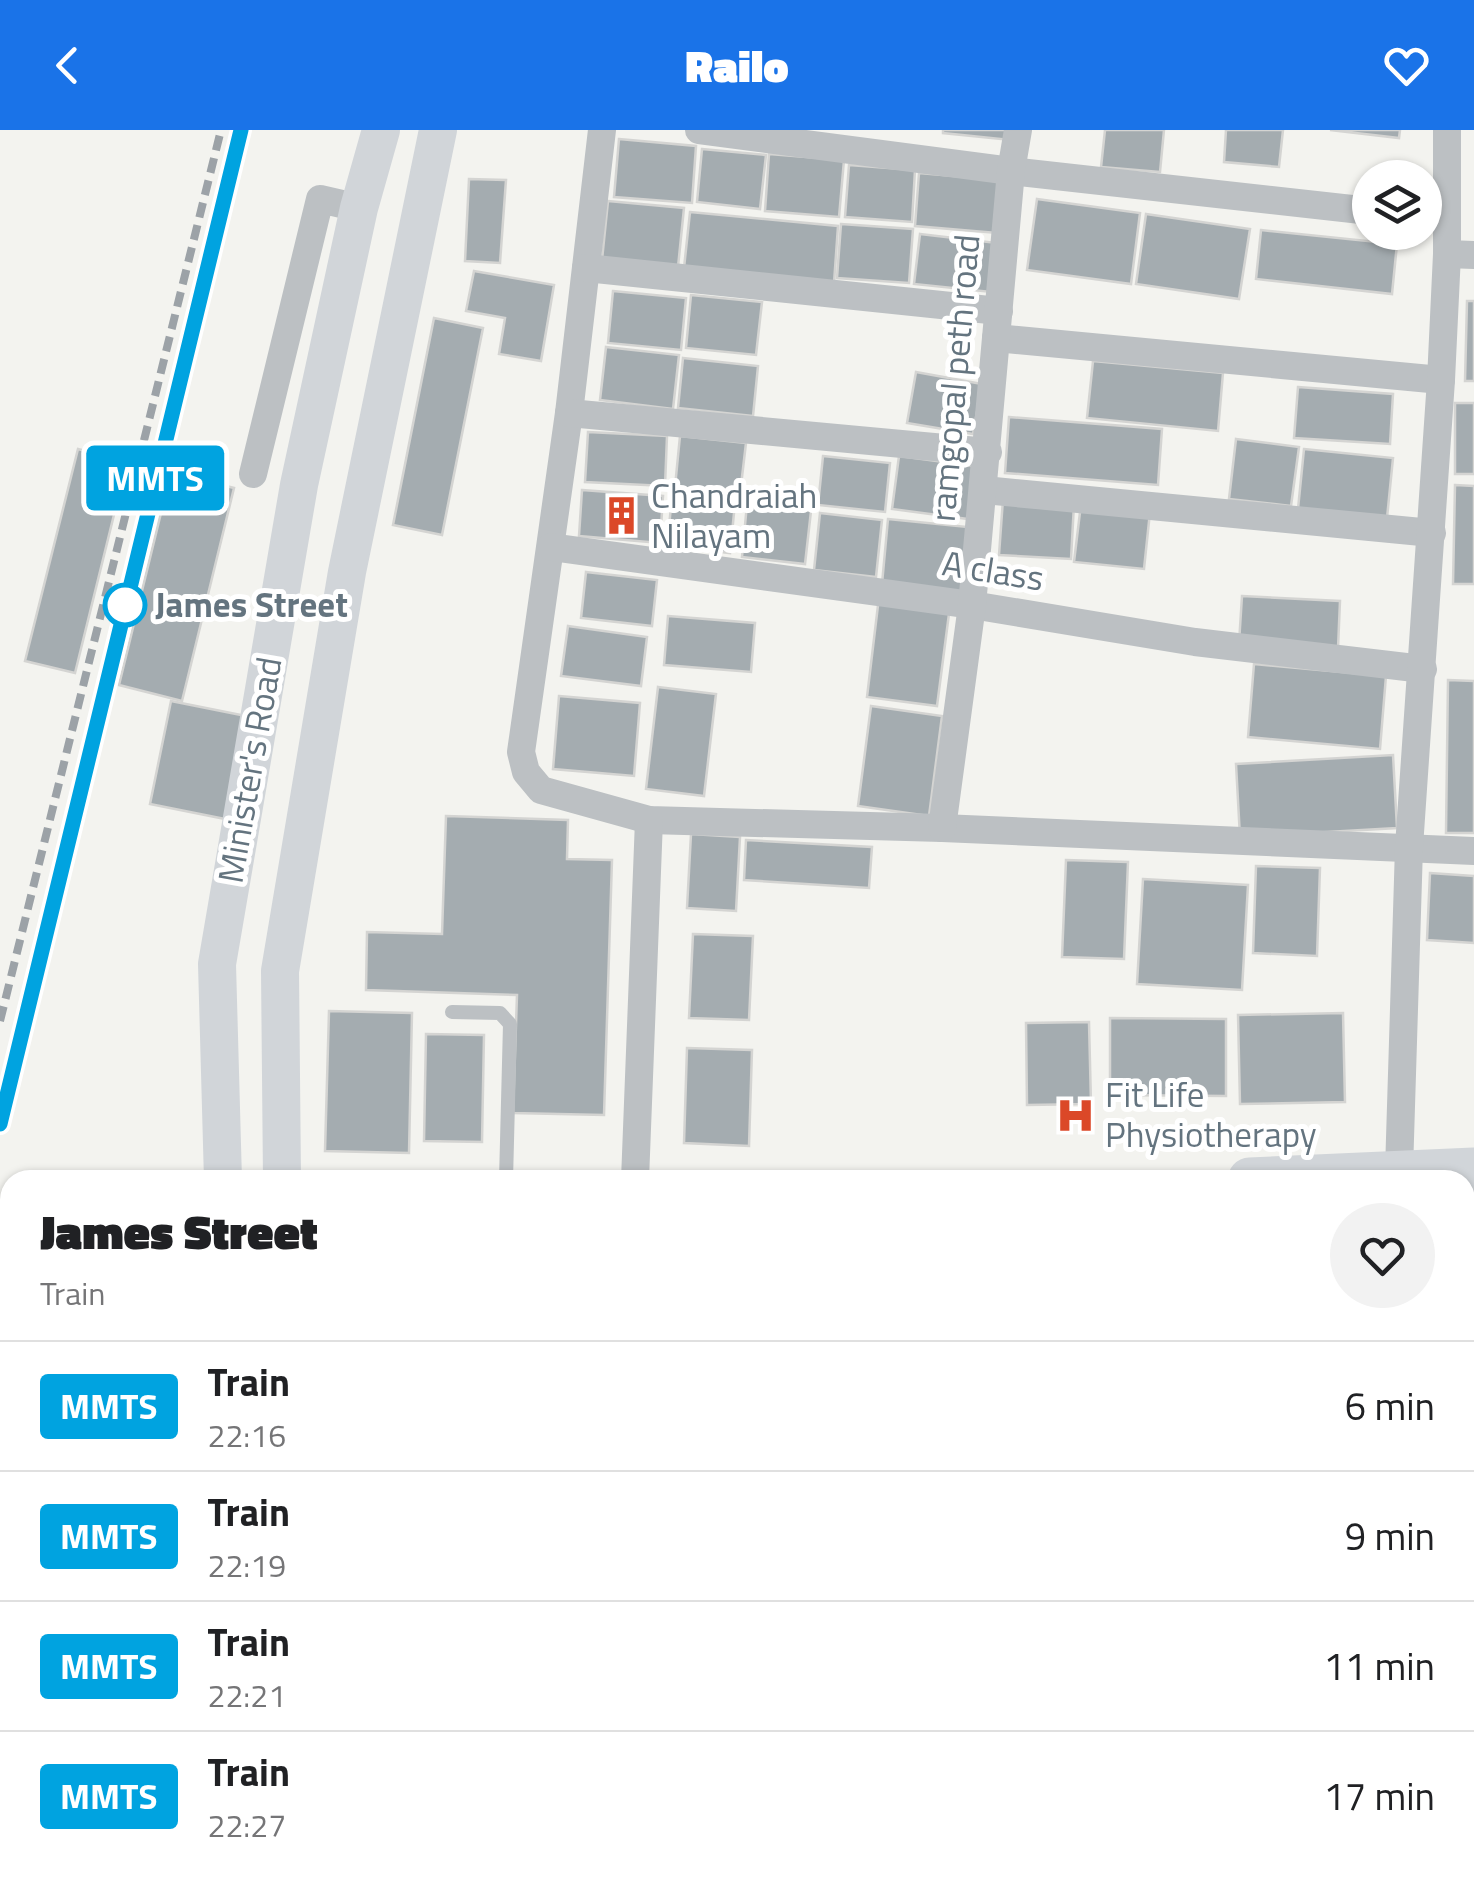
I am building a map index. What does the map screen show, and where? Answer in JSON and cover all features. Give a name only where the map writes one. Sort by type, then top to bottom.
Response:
[{"type":"main road","name":"Minister's Road","points":[[222,1170],[217,964],[299,485],[359,208],[381,130]]},
{"type":"main road","name":"Minister's Road","points":[[282,1170],[280,970],[348,572],[438,130]]},
{"type":"street","points":[[602,130],[569,412],[520,752],[526,772],[541,790],[648,820],[942,828],[1474,851]]},
{"type":"street","points":[[698,130],[1011,171],[1352,209]]},
{"type":"street","name":"ramgopal peth road","points":[[942,828],[972,605],[1011,171],[1018,130]]},
{"type":"street","points":[[1442,167],[1447,130]]},
{"type":"street","points":[[253,474],[320,199],[359,208]]},
{"type":"street","points":[[1399,1170],[1409,847],[1441,380],[1460,255],[1442,228]]},
{"type":"street","points":[[586,268],[998,325],[1441,380]]},
{"type":"street","points":[[569,412],[988,452]]},
{"type":"street","points":[[984,490],[1432,533]]},
{"type":"street","name":"A class","points":[[551,547],[972,605],[1195,642],[1423,669]]},
{"type":"street","points":[[636,1170],[648,820]]},
{"type":"lane","points":[[452,1012],[500,1014],[510,1024],[506,1170]]},
{"type":"building","points":[[943,130],[1011,130],[1010,140]]},
{"type":"building","points":[[1105,130],[1164,130],[1160,172],[1101,167]]},
{"type":"building","points":[[1226,130],[1283,130],[1279,167],[1224,162]]},
{"type":"building","points":[[1330,130],[1400,130],[1399,138]]},
{"type":"building","points":[[619,139],[696,146],[692,203],[614,197]]},
{"type":"building","points":[[702,149],[766,155],[760,209],[697,202]]},
{"type":"building","points":[[769,154],[844,160],[839,217],[765,211]]},
{"type":"building","points":[[849,165],[915,170],[912,222],[845,217]]},
{"type":"building","points":[[919,173],[1000,180],[997,233],[915,226]]},
{"type":"building","points":[[469,179],[506,180],[500,263],[465,261]]},
{"type":"building","points":[[1037,199],[1140,213],[1131,284],[1027,270]]},
{"type":"building","points":[[608,201],[684,208],[678,267],[602,260]]},
{"type":"building","points":[[690,212],[838,226],[834,283],[684,268]]},
{"type":"building","points":[[1146,214],[1250,229],[1239,299],[1136,284]]},
{"type":"building","points":[[841,224],[913,229],[909,283],[837,278]]},
{"type":"building","points":[[1261,230],[1352,239],[1352,250],[1396,250],[1392,294],[1256,279]]},
{"type":"building","points":[[920,234],[997,243],[991,292],[914,284]]},
{"type":"building","points":[[474,271],[554,285],[541,361],[499,354],[505,318],[466,311]]},
{"type":"building","points":[[613,291],[686,298],[681,350],[608,343]]},
{"type":"building","points":[[691,295],[762,302],[756,355],[686,348]]},
{"type":"building","points":[[1467,301],[1474,301],[1474,381],[1465,381]]},
{"type":"building","points":[[434,318],[483,328],[442,535],[393,525]]},
{"type":"building","points":[[606,347],[679,355],[673,409],[600,400]]},
{"type":"building","points":[[683,358],[758,366],[753,416],[678,408]]},
{"type":"building","points":[[1093,361],[1223,373],[1218,431],[1087,418]]},
{"type":"building","points":[[916,372],[982,384],[973,434],[907,423]]},
{"type":"building","points":[[1298,387],[1393,394],[1390,444],[1294,438]]},
{"type":"building","points":[[1455,403],[1474,403],[1474,474],[1455,474]]},
{"type":"building","points":[[1009,417],[1162,429],[1158,485],[1005,473]]},
{"type":"building","points":[[588,432],[667,436],[665,486],[585,482]]},
{"type":"building","points":[[680,436],[746,443],[740,494],[675,487]]},
{"type":"building","points":[[1236,439],[1299,447],[1291,506],[1229,499]]},
{"type":"building","points":[[78,449],[127,462],[75,673],[25,661]]},
{"type":"building","points":[[1304,449],[1393,458],[1387,518],[1298,509]]},
{"type":"building","points":[[823,456],[890,463],[885,512],[818,505]]},
{"type":"building","points":[[899,456],[974,466],[968,519],[892,509]]},
{"type":"building","points":[[171,472],[234,488],[182,701],[119,685]]},
{"type":"building","points":[[1455,485],[1474,486],[1474,584],[1453,584]]},
{"type":"building","name":"Chandraiah Nilayam","points":[[582,490],[663,496],[660,543],[579,536]]},
{"type":"building","points":[[672,497],[735,503],[730,553],[667,546]]},
{"type":"building","points":[[1003,499],[1074,504],[1071,559],[999,555]]},
{"type":"building","points":[[747,504],[811,511],[805,564],[742,557]]},
{"type":"building","points":[[1081,504],[1150,512],[1144,569],[1074,562]]},
{"type":"building","points":[[820,513],[882,520],[876,577],[814,570]]},
{"type":"building","points":[[888,519],[968,527],[962,592],[882,584]]},
{"type":"building","points":[[586,572],[657,580],[652,626],[581,618]]},
{"type":"building","points":[[1242,596],[1340,601],[1338,648],[1239,643]]},
{"type":"building","points":[[879,597],[950,606],[937,706],[867,697]]},
{"type":"building","points":[[668,616],[755,623],[751,672],[664,665]]},
{"type":"building","points":[[568,626],[647,637],[641,686],[561,676]]},
{"type":"building","points":[[1254,664],[1386,676],[1380,749],[1248,737]]},
{"type":"building","points":[[1448,680],[1474,681],[1474,833],[1446,833]]},
{"type":"building","points":[[658,687],[716,694],[704,796],[646,789]]},
{"type":"building","points":[[559,696],[640,703],[634,776],[553,769]]},
{"type":"building","points":[[171,701],[251,717],[230,820],[150,804]]},
{"type":"building","points":[[871,706],[942,716],[929,816],[858,806]]},
{"type":"building","points":[[1393,755],[1397,828],[1240,837],[1236,764]]},
{"type":"building","points":[[446,816],[568,820],[567,859],[612,860],[604,1115],[513,1113],[517,995],[366,990],[367,932],[442,934]]},
{"type":"building","points":[[691,834],[740,837],[736,911],[687,908]]},
{"type":"building","points":[[746,840],[872,847],[869,888],[744,880]]},
{"type":"building","points":[[1066,860],[1128,862],[1124,959],[1062,957]]},
{"type":"building","points":[[1256,866],[1320,868],[1317,956],[1253,953]]},
{"type":"building","points":[[1430,873],[1474,876],[1474,943],[1427,940]]},
{"type":"building","points":[[1143,879],[1248,885],[1242,990],[1137,984]]},
{"type":"building","points":[[693,934],[753,936],[749,1020],[689,1018]]},
{"type":"building","points":[[329,1011],[412,1013],[409,1153],[325,1151]]},
{"type":"building","points":[[1343,1013],[1345,1102],[1240,1104],[1238,1015]]},
{"type":"building","points":[[1110,1018],[1226,1019],[1226,1096],[1110,1095]]},
{"type":"building","points":[[1089,1022],[1091,1104],[1027,1105],[1026,1023]]},
{"type":"building","points":[[426,1034],[484,1035],[482,1142],[424,1141]]},
{"type":"building","points":[[687,1048],[752,1050],[749,1146],[684,1143]]},
{"type":"railway","points":[[0,1021],[221,130]]},
{"type":"railway","points":[[0,1124],[241,130]]},
{"type":"train","name":"MMTS","points":[[0,1124],[241,130]]},
{"type":"place","name":"Chandraiah Nilayam","points":[[621,516]]},
{"type":"place","name":"James Street","points":[[125,605]]},
{"type":"place","name":"Fit Life Physiotherapy","points":[[1075,1115]]}]
